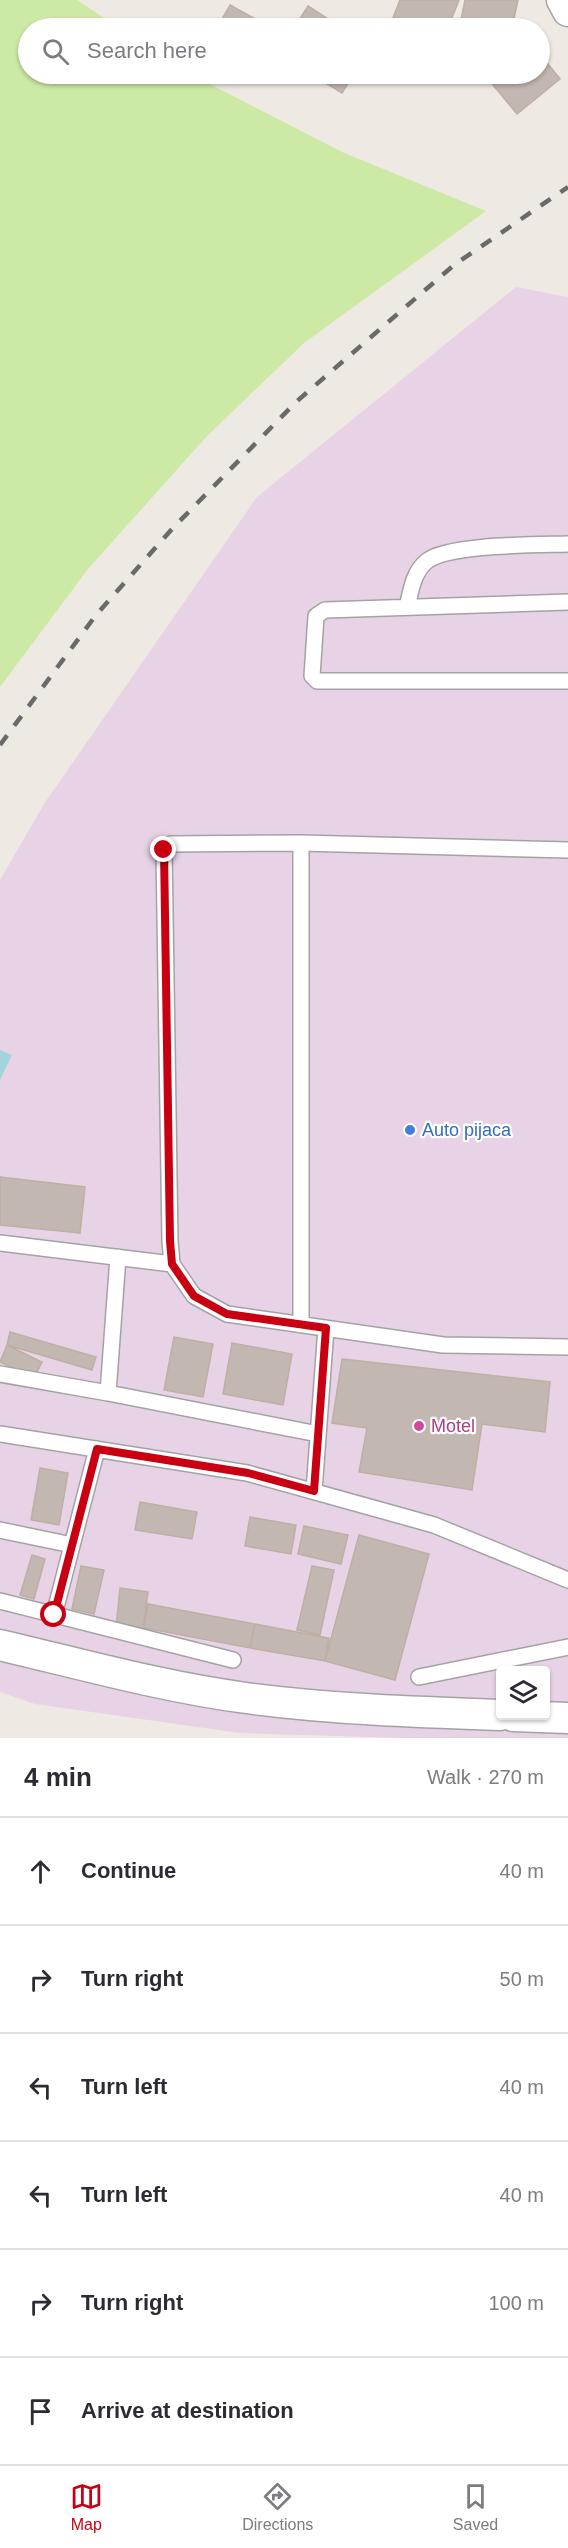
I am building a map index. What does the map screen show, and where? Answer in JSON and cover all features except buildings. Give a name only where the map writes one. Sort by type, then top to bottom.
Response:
[{"type":"street","points":[[562,0],[568,11]]},
{"type":"street","points":[[0,1646],[137,1677],[243,1697],[354,1710],[496,1715]]},
{"type":"street","points":[[550,1717],[568,1718]]},
{"type":"lane","points":[[407,607],[414,578],[426,561],[447,551],[568,544]]},
{"type":"lane","points":[[568,602],[325,610],[316,616],[312,676],[318,681],[568,681]]},
{"type":"lane","points":[[301,843],[301,1325]]},
{"type":"lane","points":[[568,850],[301,843],[170,844],[164,850],[172,1264],[194,1296],[227,1314],[442,1345],[568,1347]]},
{"type":"lane","points":[[0,1243],[172,1264]]},
{"type":"lane","points":[[108,1393],[118,1257]]},
{"type":"lane","points":[[314,1491],[326,1328]]},
{"type":"lane","points":[[0,1374],[318,1434]]},
{"type":"lane","points":[[0,1434],[248,1473],[434,1526],[568,1580]]},
{"type":"lane","points":[[54,1615],[97,1449]]},
{"type":"lane","points":[[0,1530],[72,1545]]},
{"type":"lane","points":[[0,1601],[233,1660]]},
{"type":"lane","points":[[419,1677],[568,1647]]},
{"type":"shaded area","points":[[516,287],[568,297],[568,1738],[402,1738],[240,1733],[35,1704],[0,1692],[0,880],[44,804],[257,497]]},
{"type":"green space","points":[[0,0],[77,0],[104,18],[18,18],[18,84],[209,84],[342,152],[486,211],[304,343],[207,436],[88,569],[0,687]]},
{"type":"water","points":[[0,1050],[12,1055],[0,1080]]},
{"type":"railway","points":[[0,745],[96,615],[172,529],[296,402],[454,265],[568,187]]},
{"type":"place","name":"Auto pijaca","points":[[410,1130]]},
{"type":"place","name":"Motel","points":[[419,1426]]},
{"type":"route","points":[[54,1615],[97,1449],[248,1473],[314,1491],[326,1328],[227,1314],[194,1296],[172,1264],[164,850]]}]
